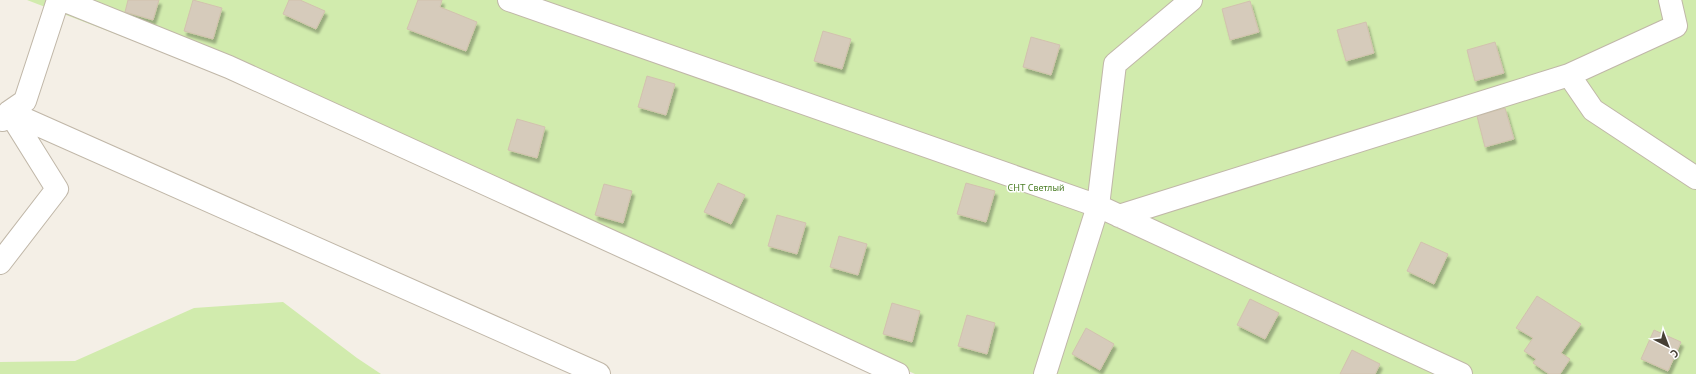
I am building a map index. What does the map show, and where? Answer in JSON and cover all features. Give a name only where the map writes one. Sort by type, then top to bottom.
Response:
[{"type":"street","points":[[5,118],[25,101],[58,0]]},
{"type":"street","points":[[62,0],[229,67],[898,374]]},
{"type":"street","points":[[509,0],[1098,206],[1462,374]]},
{"type":"street","points":[[1045,374],[1098,206],[1115,64],[1191,0]]},
{"type":"street","points":[[1119,216],[1569,75],[1676,26],[1670,0]]},
{"type":"street","points":[[1569,75],[1593,110],[1696,178]]},
{"type":"street","points":[[0,263],[57,189],[5,118]]},
{"type":"street","points":[[5,118],[598,374]]},
{"type":"green space","name":"СНТ Светлый","points":[[27,0],[1696,0],[1696,374],[915,374],[450,162]]},
{"type":"green space","points":[[283,302],[357,358],[381,374],[0,374],[0,362],[75,361],[194,308]]},
{"type":"building","points":[[128,0],[159,0],[153,20],[125,12]]},
{"type":"building","points":[[193,0],[222,8],[213,39],[184,31]]},
{"type":"building","points":[[289,0],[300,0],[325,11],[316,29],[283,14]]},
{"type":"building","points":[[418,0],[442,0],[440,7],[477,22],[466,51],[407,29]]},
{"type":"building","points":[[1250,1],[1259,32],[1230,40],[1222,9]]},
{"type":"building","points":[[1366,22],[1374,53],[1346,61],[1337,30]]},
{"type":"building","points":[[823,31],[851,39],[842,69],[814,61]]},
{"type":"building","points":[[1031,37],[1060,45],[1051,75],[1023,67]]},
{"type":"building","points":[[1495,42],[1504,73],[1475,81],[1467,50]]},
{"type":"building","points":[[647,76],[675,84],[666,115],[638,107]]},
{"type":"building","points":[[1505,108],[1514,139],[1485,147],[1477,116]]},
{"type":"building","points":[[517,119],[545,127],[537,158],[508,150]]},
{"type":"building","points":[[718,183],[745,195],[731,224],[704,212]]},
{"type":"building","points":[[966,183],[995,191],[986,222],[957,214]]},
{"type":"building","points":[[604,184],[632,191],[623,223],[595,215]]},
{"type":"building","points":[[777,215],[806,223],[797,254],[768,246]]},
{"type":"building","points":[[839,236],[867,244],[858,275],[830,267]]},
{"type":"building","points":[[1421,242],[1448,254],[1434,284],[1407,271]]},
{"type":"building","points":[[1537,296],[1581,324],[1561,353],[1570,359],[1560,374],[1549,374],[1533,363],[1536,359],[1524,351],[1533,338],[1516,328]]},
{"type":"building","points":[[1250,299],[1279,313],[1265,339],[1237,325]]},
{"type":"building","points":[[892,303],[920,311],[912,342],[883,334]]},
{"type":"building","points":[[967,315],[995,323],[987,354],[958,346]]},
{"type":"building","points":[[1086,328],[1114,344],[1100,370],[1072,354]]},
{"type":"building","points":[[1654,330],[1681,342],[1668,371],[1641,359]]},
{"type":"building","points":[[1352,350],[1380,364],[1375,374],[1340,374]]}]
